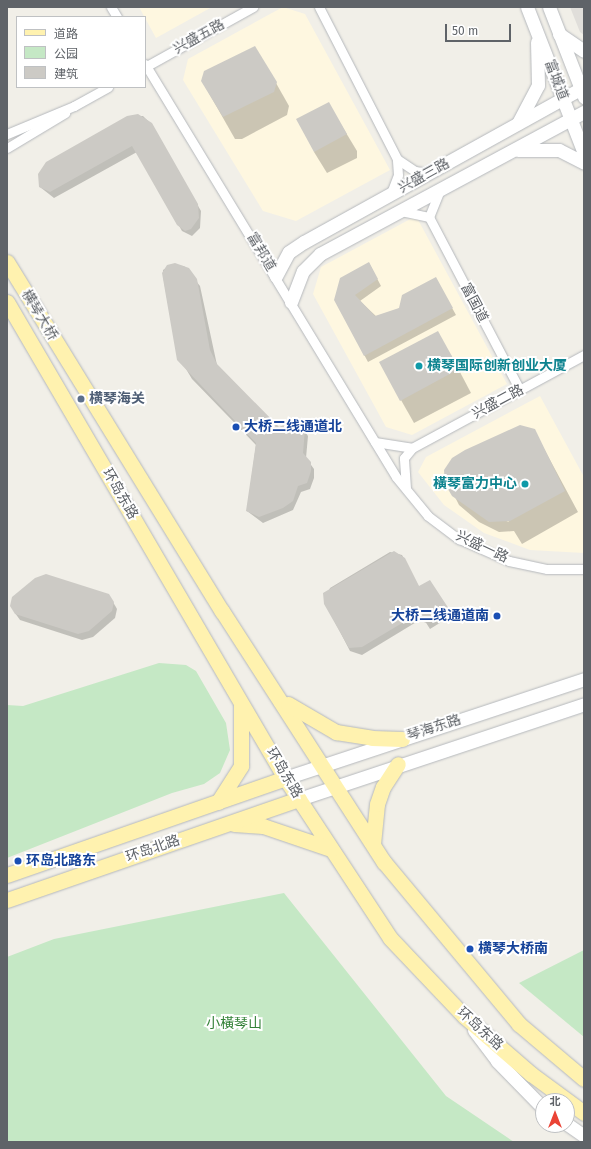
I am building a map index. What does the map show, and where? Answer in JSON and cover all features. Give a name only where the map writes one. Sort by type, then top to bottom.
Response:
[{"type":"main road","name":"横琴大桥","points":[[7,262],[70,368]]},
{"type":"main road","name":"横琴大桥","points":[[7,302],[52,378]]},
{"type":"main road","name":"环岛东路","points":[[70,368],[269,683],[337,784],[373,844],[449,942],[519,1024],[563,1064],[584,1079]]},
{"type":"main road","name":"环岛东路","points":[[52,378],[241,700],[285,778],[390,938],[464,1016],[531,1074],[584,1113]]},
{"type":"main road","points":[[269,683],[290,707],[336,732],[372,738],[402,739]]},
{"type":"main road","points":[[218,802],[241,766],[244,741],[241,700]]},
{"type":"main road","points":[[373,844],[377,804],[383,787],[398,764]]},
{"type":"main road","name":"环岛北路","points":[[7,875],[285,778]]},
{"type":"main road","name":"环岛北路","points":[[7,900],[299,799]]},
{"type":"main road","points":[[227,823],[263,826],[331,849]]},
{"type":"street","points":[[111,7],[116,16]]},
{"type":"street","name":"兴盛五路","points":[[146,65],[253,7]]},
{"type":"street","points":[[319,7],[397,159],[398,174],[391,194]]},
{"type":"street","name":"富城道","points":[[527,7],[535,24],[584,153]]},
{"type":"street","name":"富城道","points":[[549,7],[583,91]]},
{"type":"street","points":[[518,124],[538,85],[535,24]]},
{"type":"street","points":[[559,34],[584,51]]},
{"type":"street","name":"富邦道","points":[[146,68],[276,276],[375,442]]},
{"type":"street","points":[[7,148],[74,106],[106,88]]},
{"type":"street","name":"兴盛三路","points":[[276,276],[289,252],[563,98],[583,91]]},
{"type":"street","points":[[7,134],[74,106]]},
{"type":"street","name":"兴盛三路","points":[[291,302],[303,271],[320,254],[399,210],[440,190],[584,112]]},
{"type":"street","points":[[512,151],[552,148],[584,163]]},
{"type":"street","points":[[397,159],[415,171],[430,173]]},
{"type":"street","points":[[399,210],[429,217],[440,190]]},
{"type":"street","name":"富国道","points":[[429,217],[520,390]]},
{"type":"street","name":"兴盛二路","points":[[412,448],[584,355]]},
{"type":"street","points":[[375,442],[412,448],[404,458],[406,489]]},
{"type":"street","name":"兴盛一路","points":[[375,442],[406,489],[428,516],[459,539],[493,555],[532,567],[584,569]]},
{"type":"street","name":"琴海东路","points":[[285,778],[584,679]]},
{"type":"street","name":"琴海东路","points":[[299,799],[337,784],[584,704]]},
{"type":"street","points":[[464,1016],[497,1061],[535,1100]]},
{"type":"street","points":[[563,1064],[584,1069]]},
{"type":"street","points":[[575,1130],[584,1136]]},
{"type":"shaded area","points":[[139,7],[212,7],[156,38],[146,20],[146,16],[144,16]]},
{"type":"shaded area","points":[[283,7],[305,14],[390,170],[296,221],[263,211],[183,80],[188,59]]},
{"type":"shaded area","points":[[570,7],[584,7],[584,35],[580,32]]},
{"type":"shaded area","name":"横琴国际创新创业大厦","points":[[416,216],[507,384],[412,435],[386,427],[313,294],[321,267]]},
{"type":"shaded area","name":"橫琴富力中心","points":[[540,396],[584,477],[584,553],[530,550],[484,533],[444,505],[418,472],[426,457]]},
{"type":"green space","points":[[159,663],[186,665],[196,671],[226,723],[230,750],[220,773],[204,784],[172,793],[7,858],[7,705],[23,706]]},
{"type":"green space","name":"小橫琴山","points":[[284,893],[446,1096],[514,1142],[7,1142],[7,957],[54,939]]},
{"type":"green space","points":[[584,950],[584,1037],[519,983]]},
{"type":"building","points":[[255,46],[277,82],[274,92],[223,117],[201,81],[204,71]]},
{"type":"building","points":[[329,102],[347,134],[314,152],[296,119]]},
{"type":"building","points":[[138,114],[152,123],[198,204],[199,218],[191,229],[185,231],[177,225],[132,146],[50,192],[39,187],[38,174],[46,162],[127,116]]},
{"type":"building","points":[[369,262],[378,279],[355,295],[375,316],[399,308],[402,295],[436,277],[453,308],[364,356],[334,300],[340,278]]},
{"type":"building","points":[[175,263],[189,268],[197,279],[210,350],[217,364],[279,427],[292,422],[305,429],[303,453],[311,462],[311,471],[307,483],[298,486],[293,501],[283,508],[259,517],[246,511],[256,443],[177,360],[162,273],[167,265]]},
{"type":"building","name":"横琴国际创新创业大厦","points":[[438,331],[459,369],[400,401],[379,362]]},
{"type":"building","points":[[520,425],[535,429],[565,491],[510,521],[489,522],[452,496],[445,484],[444,470],[452,458],[465,450]]},
{"type":"building","points":[[394,551],[405,558],[419,586],[430,580],[449,609],[425,623],[419,613],[362,647],[349,648],[324,604],[323,593]]},
{"type":"building","points":[[46,574],[109,594],[114,602],[112,611],[89,631],[78,634],[15,614],[10,606],[12,597],[35,578]]},
{"type":"place","name":"横琴国际创新创业大厦","points":[[419,366]]},
{"type":"place","name":"横琴海关","points":[[81,399]]},
{"type":"place","name":"大桥二线通道北","points":[[236,427]]},
{"type":"place","name":"橫琴富力中心","points":[[525,484]]},
{"type":"place","name":"大桥二线通道南","points":[[497,616]]},
{"type":"place","name":"环岛北路东","points":[[18,861]]},
{"type":"place","name":"横琴大桥南","points":[[470,949]]}]
